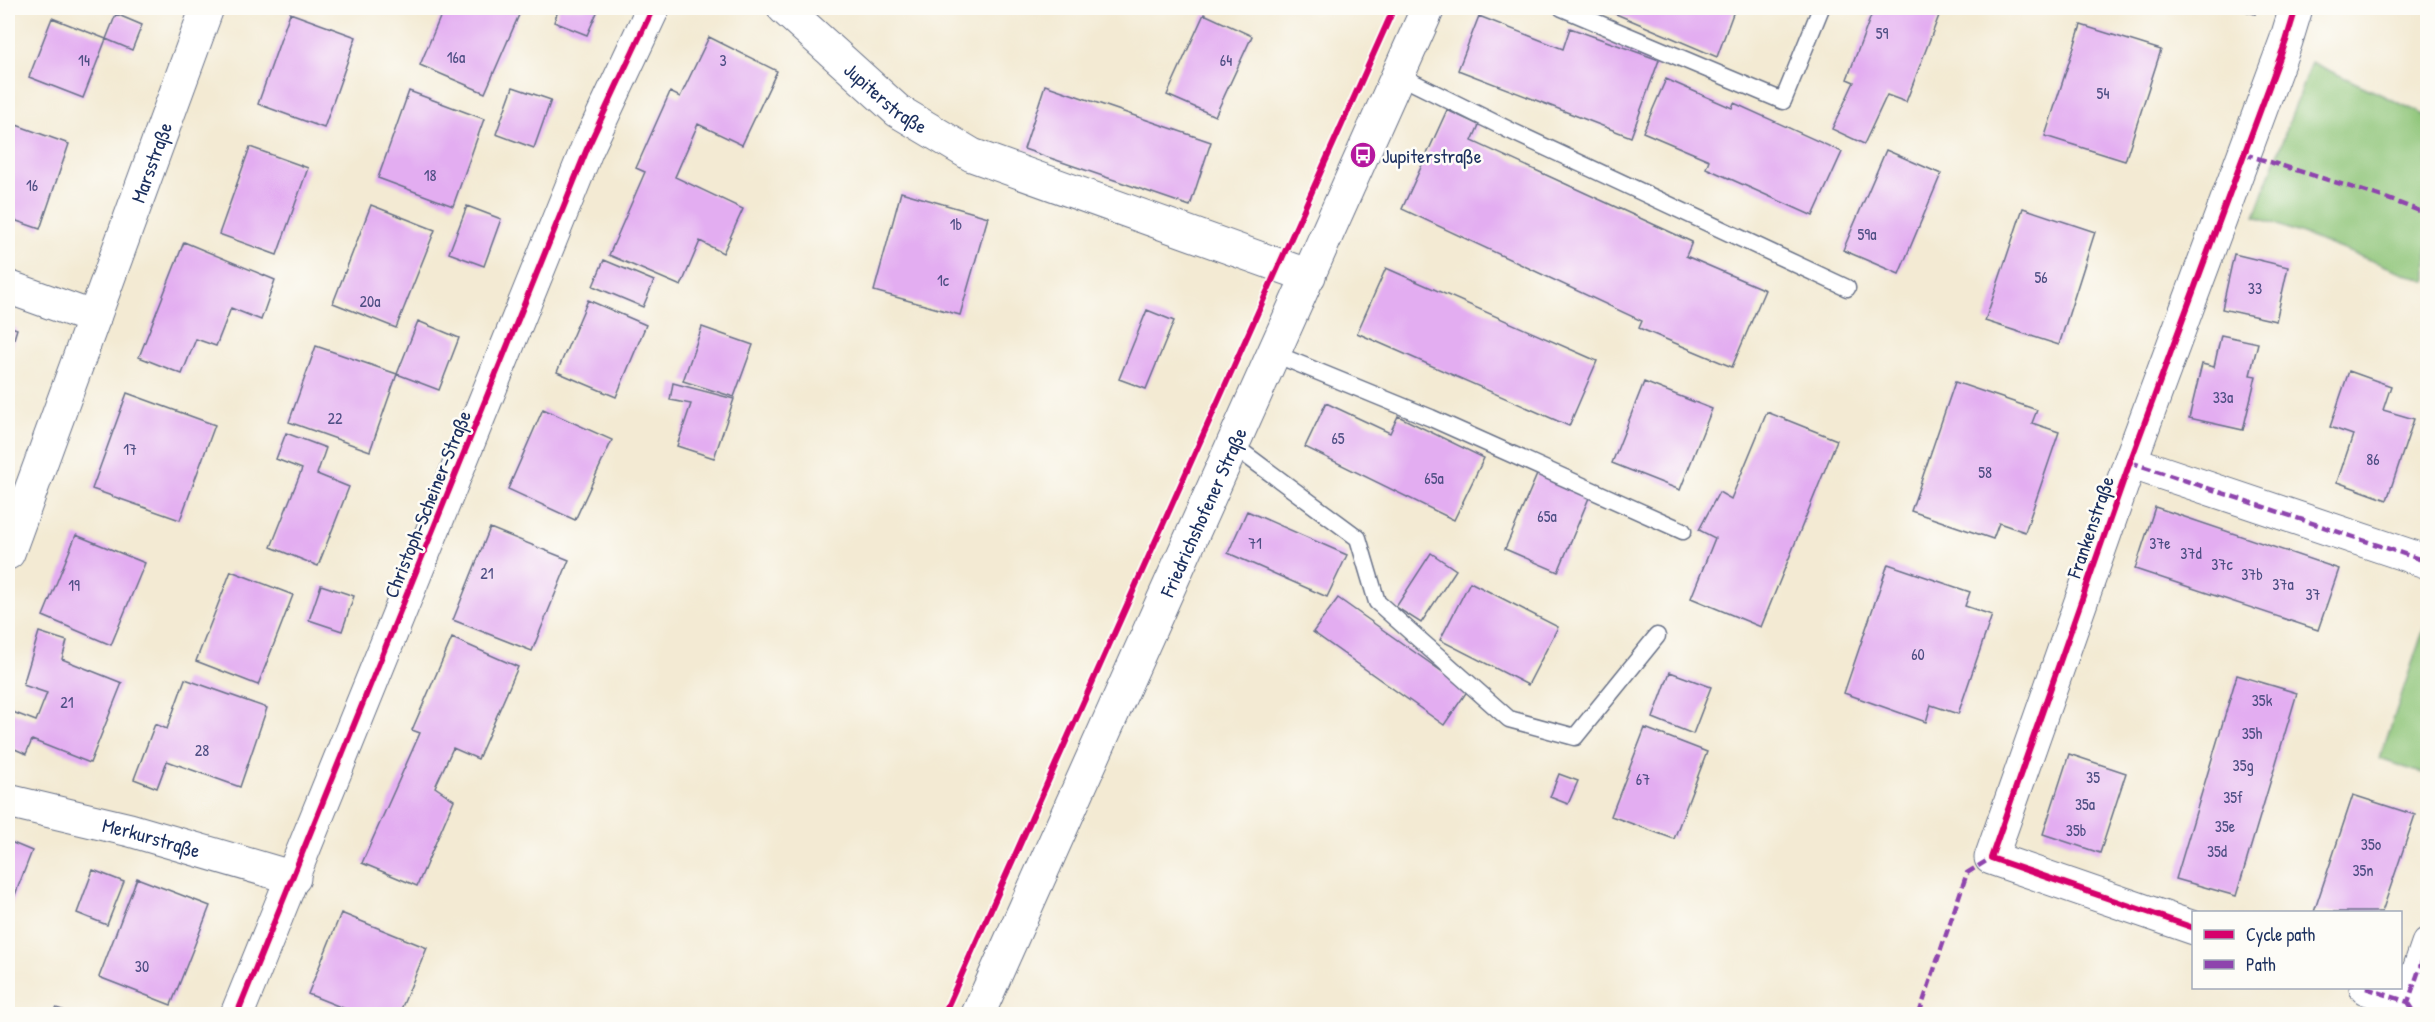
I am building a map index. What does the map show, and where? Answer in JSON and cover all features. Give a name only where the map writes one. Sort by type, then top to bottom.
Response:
[{"type":"street","name":"Marsstraße","points":[[8,553],[207,8]]},
{"type":"street","name":"Christoph-Scheiner-Straße","points":[[237,1014],[294,878],[587,149],[653,8]]},
{"type":"street","name":"Jupiterstraße","points":[[784,8],[898,111],[972,155],[1309,276]]},
{"type":"street","name":"Friedrichshofener Straße","points":[[978,1014],[1428,8]]},
{"type":"street","name":"Frankenstraße","points":[[2192,928],[1991,858],[2130,462],[2286,42],[2296,8]]},
{"type":"street","points":[[8,287],[94,318]]},
{"type":"street","name":"Frankenstraße","points":[[2130,462],[2427,562]]},
{"type":"street","name":"Merkurstraße","points":[[8,801],[130,830],[294,878]]},
{"type":"street","points":[[2372,989],[2408,1002],[2427,944]]},
{"type":"lane","points":[[1562,8],[1783,101],[1821,8]]},
{"type":"lane","points":[[1398,75],[1511,132],[1847,288]]},
{"type":"lane","points":[[1275,354],[1431,418],[1683,531]]},
{"type":"lane","points":[[1234,446],[1358,538],[1377,602],[1509,719],[1575,737],[1657,636]]},
{"type":"green space","points":[[2311,62],[2427,116],[2427,282],[2255,216]]},
{"type":"green space","points":[[2427,619],[2427,775],[2380,759]]},
{"type":"building","points":[[444,8],[522,8],[485,93],[420,65]]},
{"type":"building","points":[[559,8],[599,8],[587,35],[554,22]]},
{"type":"building","points":[[1602,8],[1735,8],[1717,57]]},
{"type":"building","points":[[1874,8],[1925,8],[1940,13],[1906,102],[1887,95],[1864,144],[1832,129],[1854,82],[1847,79]]},
{"type":"building","points":[[2235,8],[2257,8],[2255,14]]},
{"type":"building","points":[[290,13],[356,37],[324,128],[258,104]]},
{"type":"building","points":[[116,14],[142,25],[132,50],[106,39]]},
{"type":"building","points":[[1204,14],[1252,36],[1215,116],[1167,95]]},
{"type":"building","points":[[1479,16],[1563,49],[1570,28],[1659,60],[1631,137],[1458,70]]},
{"type":"building","points":[[52,18],[106,39],[83,98],[29,77]]},
{"type":"building","points":[[2081,25],[2161,50],[2125,161],[2045,136]]},
{"type":"building","points":[[709,37],[777,71],[742,145],[698,124],[675,177],[743,209],[723,253],[700,241],[681,286],[609,255],[645,172],[636,168],[670,92],[680,97]]},
{"type":"building","points":[[1666,79],[1732,108],[1734,103],[1842,152],[1813,216],[1706,168],[1709,160],[1643,132]]},
{"type":"building","points":[[1045,85],[1211,142],[1190,206],[1024,149]]},
{"type":"building","points":[[513,87],[551,100],[534,148],[496,134]]},
{"type":"building","points":[[409,91],[484,119],[453,206],[378,178]]},
{"type":"building","points":[[1447,110],[1479,125],[1472,141],[1692,242],[1686,256],[1765,290],[1732,367],[1639,328],[1642,321],[1402,209]]},
{"type":"building","points":[[8,122],[69,144],[40,229],[8,218]]},
{"type":"building","points":[[250,147],[308,168],[277,255],[219,234]]},
{"type":"building","points":[[1886,150],[1941,174],[1899,274],[1843,250]]},
{"type":"building","points":[[901,192],[988,217],[960,315],[874,291]]},
{"type":"building","points":[[371,205],[435,230],[396,328],[333,303]]},
{"type":"building","points":[[467,206],[501,219],[484,266],[449,253]]},
{"type":"building","points":[[2023,208],[2095,232],[2059,345],[1985,321]]},
{"type":"building","points":[[184,242],[275,280],[261,320],[231,308],[216,346],[196,339],[182,374],[139,357]]},
{"type":"building","points":[[2234,254],[2288,267],[2276,321],[2222,309]]},
{"type":"building","points":[[604,260],[654,281],[643,307],[593,286]]},
{"type":"building","points":[[1386,268],[1597,361],[1569,426],[1357,333]]},
{"type":"building","points":[[588,300],[646,325],[616,397],[557,372]]},
{"type":"building","points":[[1147,310],[1174,321],[1146,389],[1119,379]]},
{"type":"building","points":[[418,321],[459,338],[439,390],[397,374]]},
{"type":"building","points":[[8,326],[17,329],[8,358]]},
{"type":"building","points":[[702,327],[753,345],[734,397],[683,381]]},
{"type":"building","points":[[2221,335],[2258,343],[2250,375],[2256,376],[2243,430],[2189,418],[2202,364],[2214,367]]},
{"type":"building","points":[[316,346],[397,374],[370,451],[289,422]]},
{"type":"building","points":[[2349,371],[2391,386],[2383,410],[2414,419],[2387,500],[2337,482],[2353,435],[2330,427]]},
{"type":"building","points":[[1644,382],[1712,409],[1680,490],[1612,463]]},
{"type":"building","points":[[1955,382],[2037,410],[2032,423],[2059,432],[2025,532],[1999,523],[1993,539],[1911,511]]},
{"type":"building","points":[[673,383],[734,399],[714,458],[677,446],[691,404],[670,400]]},
{"type":"building","points":[[127,393],[215,425],[180,520],[92,489]]},
{"type":"building","points":[[1326,403],[1390,433],[1398,416],[1484,458],[1454,520],[1305,447]]},
{"type":"building","points":[[543,409],[612,440],[575,520],[508,489]]},
{"type":"building","points":[[1767,412],[1837,440],[1761,627],[1691,598],[1715,538],[1699,530],[1719,492],[1731,499]]},
{"type":"building","points":[[286,433],[326,448],[317,474],[349,487],[318,566],[271,547],[302,469],[276,459]]},
{"type":"building","points":[[1539,470],[1591,493],[1558,572],[1505,549]]},
{"type":"building","points":[[2155,507],[2339,569],[2318,630],[2135,569]]},
{"type":"building","points":[[1247,511],[1347,555],[1327,597],[1228,553]]},
{"type":"building","points":[[490,528],[569,560],[532,651],[453,620]]},
{"type":"building","points":[[76,535],[145,563],[111,645],[43,616]]},
{"type":"building","points":[[1431,553],[1456,570],[1421,623],[1396,607]]},
{"type":"building","points":[[1888,564],[1970,592],[1965,606],[1992,615],[1958,714],[1931,705],[1926,722],[1844,693]]},
{"type":"building","points":[[231,571],[293,595],[258,685],[196,661]]},
{"type":"building","points":[[1470,582],[1558,627],[1528,685],[1440,640]]},
{"type":"building","points":[[321,585],[354,596],[342,631],[309,620]]},
{"type":"building","points":[[1338,598],[1468,690],[1444,725],[1313,632]]},
{"type":"building","points":[[39,632],[67,641],[62,659],[122,683],[90,763],[32,740],[26,754],[8,746],[10,711],[36,721],[47,693],[23,685]]},
{"type":"building","points":[[452,638],[518,667],[478,759],[453,748],[435,787],[454,800],[417,886],[362,863],[420,733],[412,730]]},
{"type":"building","points":[[1670,672],[1711,687],[1693,734],[1653,718]]},
{"type":"building","points":[[2237,675],[2297,693],[2236,896],[2176,879]]},
{"type":"building","points":[[185,679],[267,708],[240,787],[167,761],[157,788],[134,779],[155,724],[167,729]]},
{"type":"building","points":[[1645,728],[1707,752],[1674,839],[1611,816]]},
{"type":"building","points":[[2069,754],[2126,773],[2100,853],[2043,834]]},
{"type":"building","points":[[1559,774],[1578,781],[1568,804],[1550,797]]},
{"type":"building","points":[[2353,795],[2415,815],[2382,911],[2314,911]]},
{"type":"building","points":[[8,841],[32,851],[8,913]]},
{"type":"building","points":[[93,870],[124,882],[107,925],[77,913]]},
{"type":"building","points":[[137,878],[210,906],[171,1005],[99,977]]},
{"type":"building","points":[[341,913],[427,948],[399,1014],[358,1014],[308,994]]},
{"type":"building","points":[[56,1008],[75,1014],[54,1014]]},
{"type":"marked path","points":[[2244,154],[2383,197],[2428,214]]},
{"type":"marked path","points":[[2130,462],[2428,562]]},
{"type":"marked path","points":[[1919,1014],[1967,873],[1991,858]]},
{"type":"marked path","points":[[2369,989],[2408,1002],[2428,944]]},
{"type":"marked path","points":[[2408,1002],[2416,1014]]},
{"type":"cycle path","points":[[237,1014],[587,149],[653,8]]},
{"type":"cycle path","points":[[944,1014],[1394,8]]},
{"type":"cycle path","points":[[2192,927],[1991,858],[2130,462],[2286,41],[2296,8]]},
{"type":"place","name":"Jupiterstraße","points":[[1363,155]]}]
